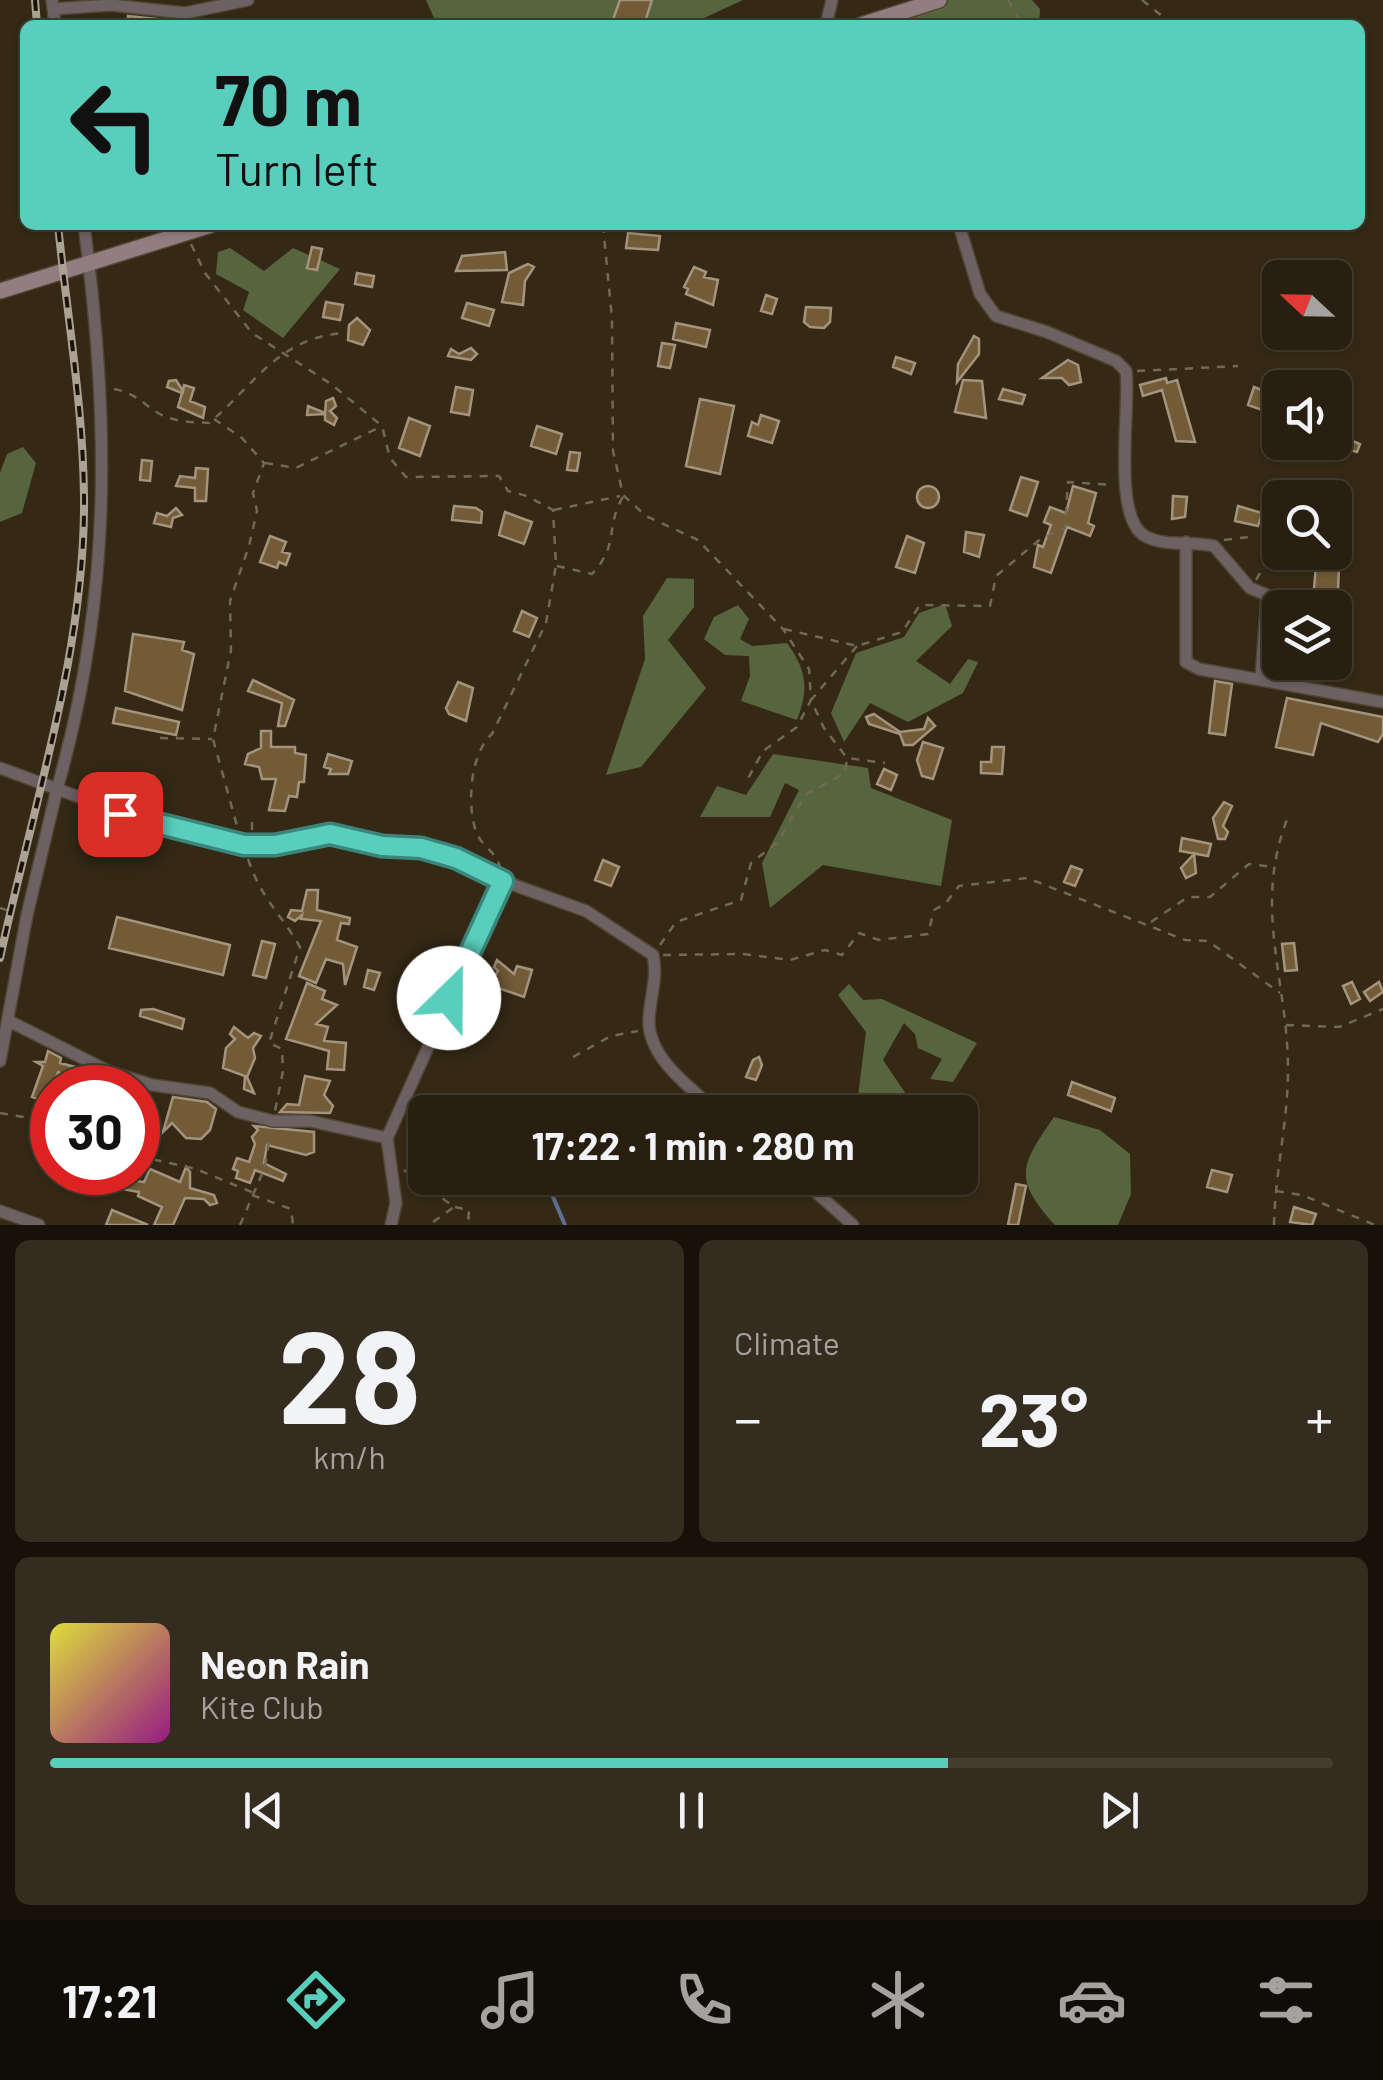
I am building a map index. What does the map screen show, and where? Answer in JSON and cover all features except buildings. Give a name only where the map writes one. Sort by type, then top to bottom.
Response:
[{"type":"street","points":[[53,4],[111,4],[185,13],[248,0]]},
{"type":"street","points":[[894,20],[939,0]]},
{"type":"street","points":[[0,1061],[27,914],[82,694],[94,612],[105,438],[85,230]]},
{"type":"street","points":[[0,291],[196,230]]},
{"type":"street","points":[[961,230],[980,294],[996,316],[1064,339],[1116,361],[1126,371],[1122,433],[1126,486],[1140,532],[1147,538],[1214,546],[1250,588],[1261,590],[1270,603],[1261,680]]},
{"type":"street","points":[[1186,542],[1186,662],[1199,669],[1383,702]]},
{"type":"street","points":[[0,768],[164,828],[244,845],[275,845],[330,834],[444,853],[503,881],[586,911],[653,955],[656,971],[650,1029],[665,1062],[700,1095]]},
{"type":"street","points":[[391,1225],[396,1203],[387,1138],[503,881]]},
{"type":"street","points":[[9,1022],[110,1072],[152,1085],[210,1094],[238,1112],[273,1121],[310,1121],[387,1138]]},
{"type":"street","points":[[819,1195],[853,1225]]},
{"type":"street","points":[[0,1211],[39,1225]]},
{"type":"path","points":[[1142,0],[1167,20]]},
{"type":"path","points":[[603,230],[612,319],[613,451],[624,496],[646,516],[698,540],[783,629],[809,669],[812,700],[824,728],[847,758],[886,764]]},
{"type":"path","points":[[187,233],[205,273],[252,333],[382,426],[390,458],[406,477],[498,476],[508,492],[527,496],[552,510],[624,496]]},
{"type":"path","points":[[102,386],[136,393],[159,414],[209,424],[282,351],[326,334],[345,333]]},
{"type":"path","points":[[1126,371],[1238,366]]},
{"type":"path","points":[[214,419],[242,438],[264,463],[296,468],[382,426]]},
{"type":"path","points":[[240,1225],[265,1167],[283,1071],[282,1048],[269,1043],[300,947],[282,916],[261,897],[214,740],[231,650],[230,601],[249,546],[256,512],[253,493],[264,463]]},
{"type":"path","points":[[783,629],[856,646],[902,632],[920,605],[990,606],[996,576],[1038,541],[1065,528],[1068,482],[1126,486]]},
{"type":"path","points":[[556,566],[592,574],[609,556],[616,508],[624,496]]},
{"type":"path","points":[[503,881],[498,859],[477,834],[471,776],[482,742],[492,734],[546,624],[556,566],[552,510]]},
{"type":"path","points":[[1214,546],[1232,537],[1249,537]]},
{"type":"path","points":[[1250,588],[1262,569]]},
{"type":"path","points":[[746,784],[763,752],[797,727],[812,700],[856,646]]},
{"type":"path","points":[[160,738],[214,740]]},
{"type":"path","points":[[653,955],[676,922],[741,900],[751,863],[778,842],[805,795],[845,772],[847,758]]},
{"type":"path","points":[[1274,1225],[1274,1191],[1288,1071],[1272,950],[1270,886],[1288,817]]},
{"type":"path","points":[[1150,923],[1188,897],[1210,896],[1249,864],[1275,868]]},
{"type":"path","points":[[653,955],[743,954],[790,960],[825,950],[842,955],[859,934],[879,940],[928,934],[934,910],[945,904],[959,886],[1027,878],[1186,940],[1208,941],[1280,993]]},
{"type":"path","points":[[0,908],[27,914]]},
{"type":"path","points":[[1284,1025],[1339,1027],[1383,1009]]},
{"type":"path","points":[[573,1058],[611,1036],[650,1029]]},
{"type":"path","points":[[0,1113],[30,1118]]},
{"type":"path","points":[[160,1161],[196,1170],[290,1209],[293,1225]]},
{"type":"path","points":[[393,1166],[408,1171],[454,1207],[469,1210],[468,1225]]},
{"type":"path","points":[[1274,1191],[1302,1195],[1375,1225]]},
{"type":"path","points":[[428,1225],[454,1207]]},
{"type":"green space","points":[[426,0],[743,0],[700,20],[435,20]]},
{"type":"green space","points":[[926,0],[1032,0],[1040,9],[1039,20],[904,20],[905,10]]},
{"type":"green space","points":[[230,248],[264,271],[293,248],[340,269],[283,338],[243,310],[249,292],[216,274],[218,252]]},
{"type":"green space","points":[[23,447],[36,463],[22,513],[0,522],[0,473],[7,454]]},
{"type":"green space","points":[[667,578],[694,579],[694,607],[668,640],[706,688],[641,767],[606,775],[645,659],[643,616]]},
{"type":"green space","points":[[945,604],[952,626],[916,661],[950,684],[968,659],[978,662],[963,693],[908,722],[870,703],[844,742],[831,713],[856,653],[904,637],[919,613]]},
{"type":"green space","points":[[738,605],[749,619],[740,639],[752,646],[787,643],[799,662],[804,689],[797,720],[741,701],[750,676],[749,656],[725,655],[704,639],[714,617]]},
{"type":"green space","points":[[773,754],[868,768],[871,788],[952,820],[941,886],[823,865],[770,908],[762,863],[799,790],[785,783],[770,817],[700,817],[717,786],[746,795]]},
{"type":"green space","points":[[849,984],[863,1000],[882,999],[977,1043],[953,1082],[930,1079],[942,1059],[918,1048],[915,1034],[904,1023],[883,1060],[907,1095],[858,1095],[866,1032],[838,995]]},
{"type":"green space","points":[[1054,1117],[1100,1130],[1130,1154],[1131,1194],[1118,1225],[1055,1225],[1032,1195],[1027,1183],[1028,1160]]},
{"type":"waterway","points":[[552,1195],[565,1225]]},
{"type":"railway","points":[[35,0],[37,20]]},
{"type":"railway","points":[[0,958],[67,670],[82,554],[81,428],[59,230]]},
{"type":"route","points":[[120,814],[203,838],[244,845],[286,844],[330,834],[382,846],[421,848],[444,853],[503,881],[449,998]]}]
